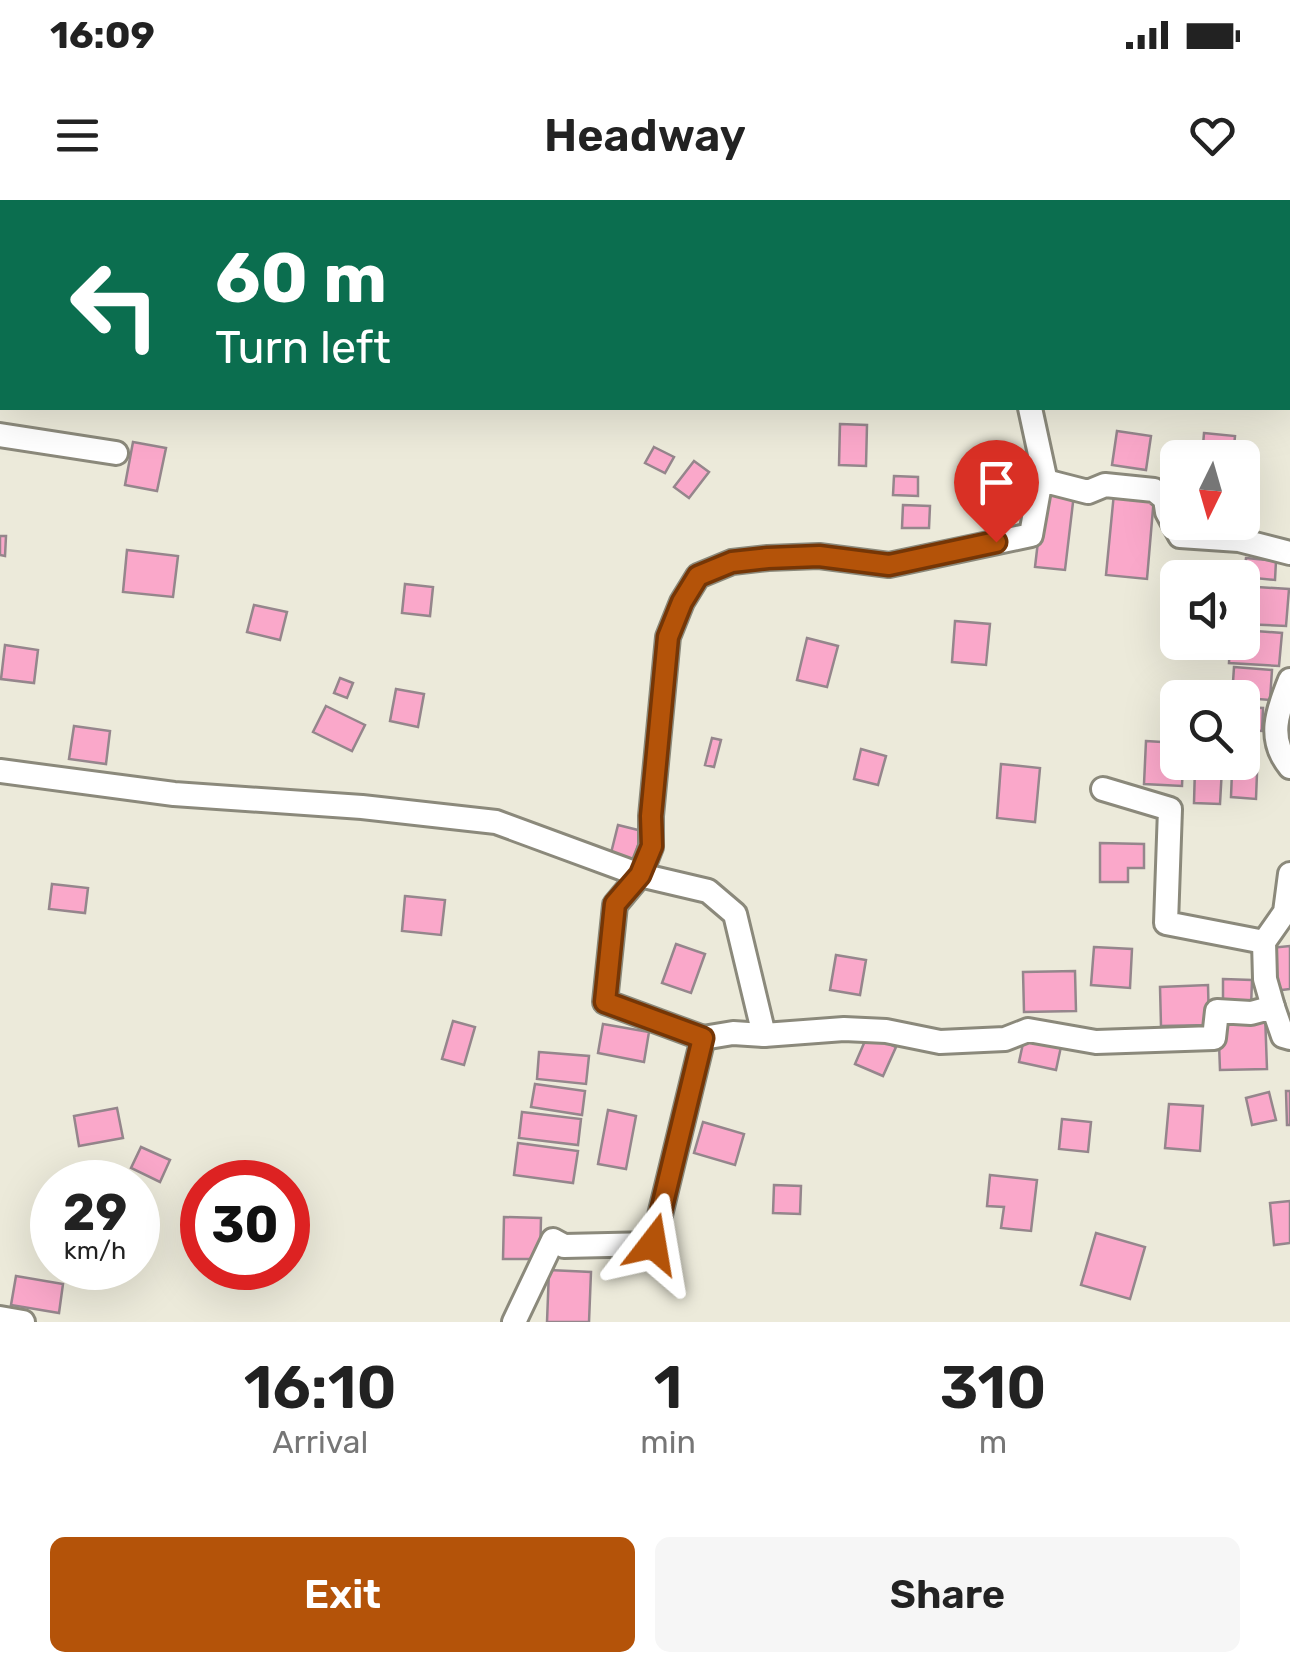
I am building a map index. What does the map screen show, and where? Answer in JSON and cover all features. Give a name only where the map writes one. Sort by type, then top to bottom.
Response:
[{"type":"street","points":[[1030,410],[1046,482]]},
{"type":"street","points":[[0,435],[116,454]]},
{"type":"street","points":[[1274,1007],[1217,1012],[1214,1038],[1096,1042],[1028,1030],[1005,1039],[940,1042],[886,1031],[858,1030],[733,1033],[703,1038],[605,1002],[615,904],[640,875],[652,846],[652,796],[668,637],[698,576],[732,562],[768,558],[819,556],[889,565],[1030,535],[1040,484],[1046,482],[1088,492],[1105,485],[1154,490],[1165,499],[1167,512],[1180,536],[1239,540],[1290,553]]},
{"type":"street","points":[[1288,692],[1276,725],[1277,750],[1290,767]]},
{"type":"street","points":[[0,771],[174,794],[362,807],[496,822],[640,875],[708,891],[734,914],[764,1035]]},
{"type":"street","points":[[1103,789],[1170,810],[1166,922],[1264,942]]},
{"type":"street","points":[[1290,874],[1284,912],[1264,942],[1265,979],[1283,1036],[1290,1038]]},
{"type":"street","points":[[514,1322],[553,1240],[564,1246],[653,1244],[703,1038]]},
{"type":"street","points":[[0,1318],[24,1322]]},
{"type":"building","points":[[840,424],[867,425],[866,466],[839,465]]},
{"type":"building","points":[[1117,431],[1151,436],[1146,470],[1112,465]]},
{"type":"building","points":[[1204,433],[1235,436],[1235,440],[1203,440]]},
{"type":"building","points":[[133,442],[166,448],[157,491],[125,485]]},
{"type":"building","points":[[654,447],[674,457],[665,473],[645,463]]},
{"type":"building","points":[[694,461],[709,472],[689,498],[674,487]]},
{"type":"building","points":[[894,476],[918,477],[918,496],[893,495]]},
{"type":"building","points":[[1044,490],[1074,494],[1065,570],[1035,567]]},
{"type":"building","points":[[1114,493],[1154,497],[1147,579],[1106,575]]},
{"type":"building","points":[[903,505],[930,506],[929,528],[902,528]]},
{"type":"building","points":[[0,536],[6,536],[5,556],[0,555]]},
{"type":"building","points":[[127,550],[178,556],[173,597],[123,592]]},
{"type":"building","points":[[1246,558],[1276,561],[1275,580],[1260,579],[1260,560]]},
{"type":"building","points":[[405,584],[433,587],[430,616],[402,613]]},
{"type":"building","points":[[1260,587],[1289,589],[1286,626],[1260,625]]},
{"type":"building","points":[[254,605],[287,612],[280,640],[247,632]]},
{"type":"building","points":[[955,621],[990,624],[986,665],[952,662]]},
{"type":"building","points":[[1260,631],[1282,633],[1279,666],[1229,663],[1260,660]]},
{"type":"building","points":[[807,638],[838,646],[827,687],[797,680]]},
{"type":"building","points":[[5,645],[38,650],[34,683],[1,679]]},
{"type":"building","points":[[1234,667],[1272,670],[1270,700],[1260,699],[1260,680],[1233,680]]},
{"type":"building","points":[[340,678],[353,683],[347,698],[334,693]]},
{"type":"building","points":[[396,689],[424,694],[418,727],[390,721]]},
{"type":"building","points":[[326,706],[365,725],[352,751],[313,732]]},
{"type":"building","points":[[74,726],[110,731],[106,764],[69,759]]},
{"type":"building","points":[[712,738],[721,740],[714,767],[705,765]]},
{"type":"building","points":[[1146,741],[1160,742],[1160,780],[1182,780],[1182,786],[1144,784]]},
{"type":"building","points":[[861,749],[886,756],[878,785],[854,779]]},
{"type":"building","points":[[1001,764],[1040,768],[1035,822],[997,818]]},
{"type":"building","points":[[1195,780],[1221,780],[1220,804],[1194,803]]},
{"type":"building","points":[[1232,780],[1257,780],[1256,799],[1231,797]]},
{"type":"building","points":[[618,825],[642,831],[632,867],[609,861]]},
{"type":"building","points":[[1100,843],[1144,844],[1144,868],[1128,868],[1128,882],[1100,882]]},
{"type":"building","points":[[52,884],[88,888],[85,913],[49,909]]},
{"type":"building","points":[[405,896],[445,900],[441,935],[402,931]]},
{"type":"building","points":[[676,944],[705,954],[691,993],[662,983]]},
{"type":"building","points":[[1290,946],[1290,989],[1273,991],[1269,948]]},
{"type":"building","points":[[1094,947],[1132,949],[1130,988],[1091,985]]},
{"type":"building","points":[[836,955],[866,960],[860,995],[830,990]]},
{"type":"building","points":[[1075,971],[1076,1011],[1024,1012],[1023,972]]},
{"type":"building","points":[[1223,979],[1252,980],[1251,1009],[1223,1009]]},
{"type":"building","points":[[1208,985],[1209,1025],[1161,1026],[1160,987]]},
{"type":"building","points":[[1265,1014],[1267,1069],[1220,1070],[1218,1016]]},
{"type":"building","points":[[453,1021],[475,1027],[464,1065],[442,1059]]},
{"type":"building","points":[[603,1024],[649,1032],[644,1062],[598,1053]]},
{"type":"building","points":[[868,1034],[896,1047],[883,1076],[855,1064]]},
{"type":"building","points":[[1025,1034],[1062,1042],[1056,1070],[1019,1062]]},
{"type":"building","points":[[539,1052],[589,1056],[586,1084],[537,1079]]},
{"type":"building","points":[[535,1084],[585,1091],[582,1115],[531,1107]]},
{"type":"building","points":[[1286,1091],[1290,1091],[1290,1125],[1287,1125]]},
{"type":"building","points":[[1269,1092],[1276,1120],[1252,1125],[1246,1098]]},
{"type":"building","points":[[1169,1104],[1203,1106],[1200,1151],[1165,1148]]},
{"type":"building","points":[[117,1108],[123,1138],[79,1146],[74,1116]]},
{"type":"building","points":[[608,1110],[636,1116],[626,1169],[598,1164]]},
{"type":"building","points":[[522,1112],[581,1119],[578,1145],[519,1138]]},
{"type":"building","points":[[1062,1119],[1091,1122],[1088,1152],[1059,1149]]},
{"type":"building","points":[[703,1122],[744,1134],[735,1165],[694,1153]]},
{"type":"building","points":[[518,1143],[578,1151],[573,1183],[514,1175]]},
{"type":"building","points":[[141,1147],[170,1160],[160,1182],[160,1160],[135,1160]]},
{"type":"building","points":[[990,1175],[1037,1180],[1031,1231],[1001,1228],[1004,1207],[987,1206]]},
{"type":"building","points":[[774,1185],[801,1186],[800,1214],[773,1213]]},
{"type":"building","points":[[1290,1201],[1290,1243],[1274,1245],[1270,1203]]},
{"type":"building","points":[[504,1217],[541,1218],[540,1259],[503,1259]]},
{"type":"building","points":[[1096,1233],[1145,1247],[1130,1299],[1081,1285]]},
{"type":"building","points":[[549,1270],[591,1272],[589,1322],[547,1322]]},
{"type":"building","points":[[16,1276],[30,1278],[30,1290],[62,1290],[59,1313],[11,1305]]},
{"type":"route","points":[[653,1244],[703,1038],[605,1002],[615,904],[640,875],[652,846],[651,816],[664,668],[668,637],[682,602],[698,576],[732,562],[819,556],[889,565],[996,542]]}]
